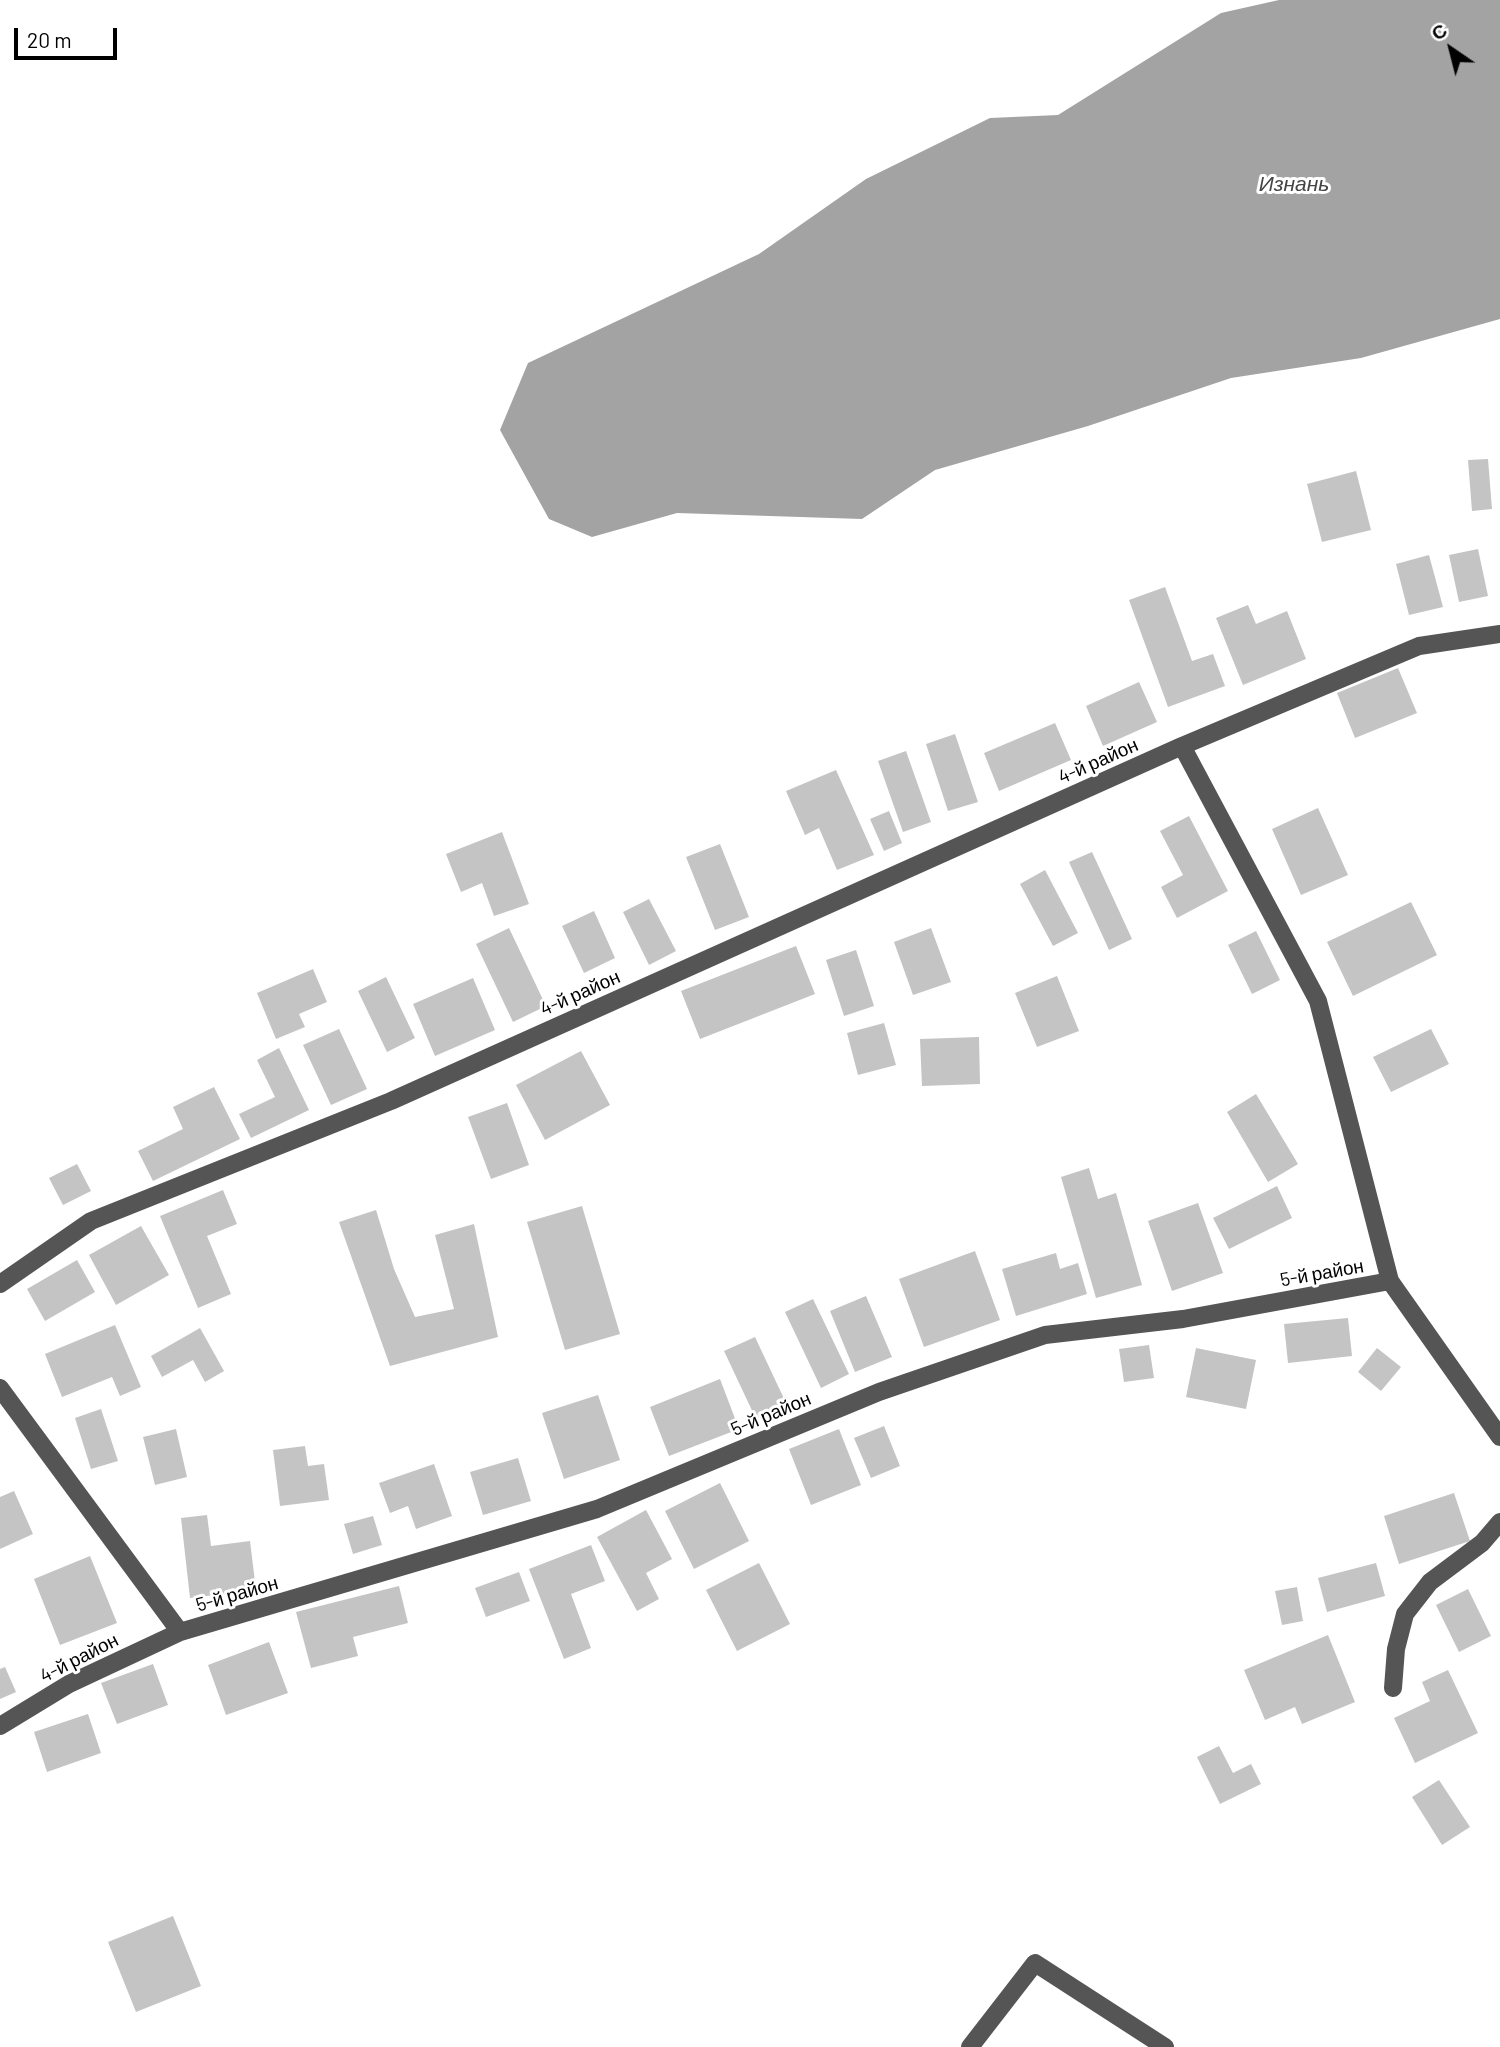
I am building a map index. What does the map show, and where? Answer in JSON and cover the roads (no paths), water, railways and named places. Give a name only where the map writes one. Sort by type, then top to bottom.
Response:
[{"type":"street","name":"4-й район","points":[[0,1284],[91,1221],[391,1101],[1182,746],[1419,646],[1500,634]]},
{"type":"street","name":"5-й район","points":[[1182,746],[1318,1001],[1390,1281],[1500,1437]]},
{"type":"street","name":"5-й район","points":[[180,1632],[597,1508],[879,1392],[1045,1335],[1183,1320],[1390,1281]]},
{"type":"street","points":[[0,1388],[180,1632]]},
{"type":"street","points":[[1393,1688],[1396,1649],[1405,1614],[1430,1582],[1482,1543],[1500,1522]]},
{"type":"street","name":"4-й район","points":[[0,1726],[69,1684],[180,1632]]},
{"type":"street","points":[[970,2047],[1035,1963],[1165,2047]]},
{"type":"water","name":"Изнань","points":[[1279,0],[1500,0],[1500,319],[1361,358],[1231,378],[1088,426],[935,470],[862,519],[677,513],[592,537],[549,519],[500,430],[528,363],[759,254],[866,179],[990,118],[1058,115],[1221,13]]}]
